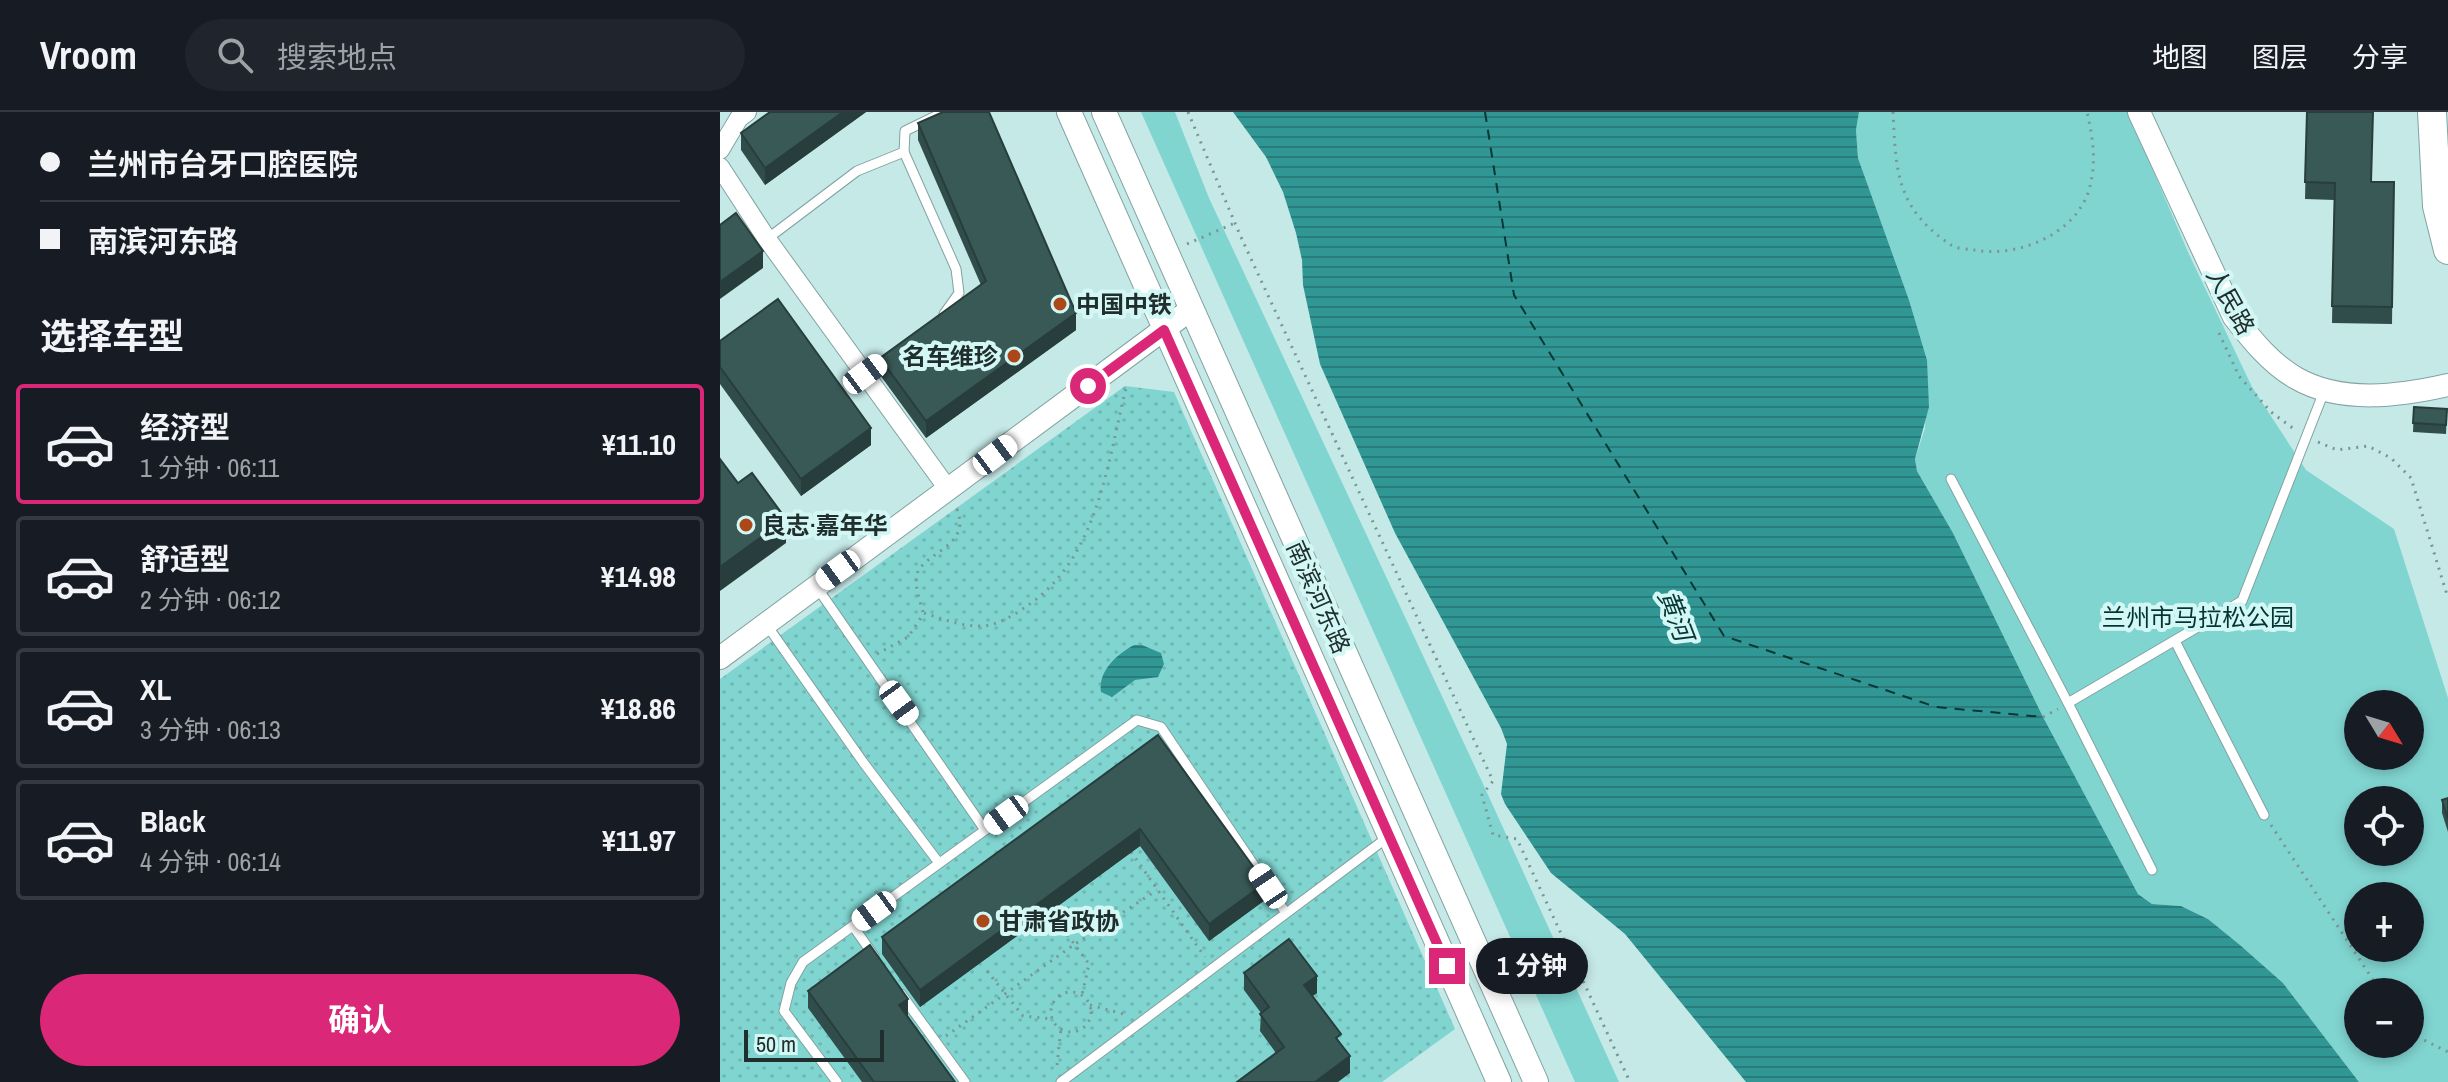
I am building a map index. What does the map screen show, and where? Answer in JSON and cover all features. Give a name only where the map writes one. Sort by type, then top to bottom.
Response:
[{"type":"main road","name":"南滨河东路","points":[[1069,112],[1499,1082]]},
{"type":"main road","name":"南滨河东路","points":[[1104,112],[1536,1082]]},
{"type":"main road","points":[[2432,112],[2437,206],[2448,250]]},
{"type":"street","name":"人民路","points":[[2139,112],[2234,317],[2252,341],[2272,360],[2296,378],[2325,389],[2353,394],[2383,395],[2448,385]]},
{"type":"street","points":[[720,150],[740,114]]},
{"type":"street","points":[[720,167],[767,239],[871,369],[948,489]]},
{"type":"street","points":[[720,658],[1190,310]]},
{"type":"lane","points":[[936,320],[948,311],[959,293],[956,269],[904,152],[905,131],[944,112]]},
{"type":"lane","points":[[767,239],[857,171],[904,152]]},
{"type":"lane","points":[[2068,703],[2242,601],[2325,389]]},
{"type":"lane","points":[[1951,479],[2152,870]]},
{"type":"lane","points":[[816,586],[985,830]]},
{"type":"lane","points":[[766,624],[939,863]]},
{"type":"lane","points":[[2175,641],[2264,815]]},
{"type":"lane","points":[[837,1082],[784,1011],[791,983],[803,962],[1137,720],[1161,727],[1286,913]]},
{"type":"lane","points":[[1061,1082],[1389,836]]},
{"type":"lane","points":[[853,926],[880,965]]},
{"type":"lane","points":[[899,991],[965,1082]]},
{"type":"path","points":[[1188,112],[1240,235],[1493,781],[1482,795],[1493,835],[1517,839],[1630,1082]]},
{"type":"path","points":[[1893,112],[1895,161],[1910,206],[1953,246],[1991,253],[2019,249],[2044,239],[2074,218],[2089,192],[2096,151],[2087,112]]},
{"type":"path","points":[[924,613],[962,625],[986,626],[1013,615],[1055,582],[1082,543],[1094,516],[1135,351]]},
{"type":"path","points":[[868,659],[908,637],[924,613],[916,577],[920,568],[951,542],[957,534],[961,518],[948,489]]},
{"type":"path","points":[[2264,815],[2372,978]]},
{"type":"path","points":[[1131,853],[1214,969]]},
{"type":"path","points":[[936,1043],[1157,890]]},
{"type":"path","points":[[1058,922],[1089,964],[1082,995]]},
{"type":"path","points":[[987,971],[1023,1016],[1053,1019]]},
{"type":"path","points":[[1090,1005],[1089,1019],[1080,1029],[1067,1031],[1053,1019],[1052,1006],[1059,996],[1070,992],[1082,995],[1090,1005],[1127,1015]]},
{"type":"path","points":[[1057,1065],[1061,1028]]},
{"type":"path","points":[[2424,1040],[2448,1052]]},
{"type":"green space","points":[[1141,112],[1175,112],[1209,198],[1619,1082],[1575,1082]]},
{"type":"green space","name":"兰州市马拉松公园","points":[[1859,112],[2128,112],[2188,252],[2252,387],[2306,470],[2394,529],[2448,698],[2448,1082],[2359,1082],[2283,983],[2240,945],[2208,919],[2181,906],[2152,904],[2138,894],[2043,717],[1953,533],[1917,471],[1915,459],[1925,428],[1927,360],[1858,158],[1856,130]]},
{"type":"green space","points":[[1125,386],[1174,392],[1455,1029],[1382,1082],[720,1082],[720,679]]},
{"type":"water","name":"黄河","points":[[1233,112],[1859,112],[1856,130],[1858,158],[1927,360],[1929,407],[1915,459],[1917,471],[1953,533],[2043,717],[2138,894],[2152,904],[2181,906],[2208,919],[2240,945],[2283,983],[2359,1082],[1746,1082],[1625,934],[1551,873],[1505,804],[1501,794],[1507,744],[1501,728],[1395,533],[1320,364],[1303,285],[1302,260],[1283,192],[1266,157]]},
{"type":"water","points":[[1134,645],[1161,653],[1164,664],[1158,677],[1135,680],[1112,697],[1101,692],[1102,677],[1110,664]]},
{"type":"building","points":[[770,112],[843,112],[765,168],[741,133]]},
{"type":"building","points":[[943,112],[989,112],[1076,313],[926,421],[880,358],[986,281],[918,123]]},
{"type":"building","points":[[2307,112],[2373,112],[2371,182],[2394,182],[2392,307],[2332,306],[2335,183],[2305,182]]},
{"type":"building","points":[[736,213],[763,251],[720,282],[720,225]]},
{"type":"building","points":[[778,299],[871,428],[801,479],[720,367],[720,341]]},
{"type":"building","points":[[2414,407],[2447,409],[2446,425],[2413,423]]},
{"type":"building","name":"良志·嘉年华","points":[[720,459],[738,483],[752,473],[786,519],[720,567]]},
{"type":"building","name":"甘肃省政协","points":[[1158,735],[1265,883],[1209,924],[1140,829],[920,990],[882,937]]},
{"type":"building","points":[[2448,798],[2448,819],[2442,800]]},
{"type":"building","points":[[1289,939],[1317,976],[1304,985],[1341,1034],[1336,1038],[1350,1056],[1315,1082],[1237,1082],[1284,1047],[1260,1014],[1269,1007],[1244,973]]},
{"type":"building","points":[[870,945],[908,999],[899,1005],[955,1082],[874,1082],[808,991]]},
{"type":"ferry route","points":[[1485,112],[1514,295],[1724,636],[1936,707],[2043,717]]},
{"type":"place","name":"中国中铁","points":[[1060,304]]},
{"type":"place","name":"名车维珍","points":[[1014,356]]},
{"type":"place","name":"良志·嘉年华","points":[[746,525]]},
{"type":"place","name":"甘肃省政协","points":[[983,921]]},
{"type":"route","points":[[1088,386],[1164,330],[1447,966]]}]
